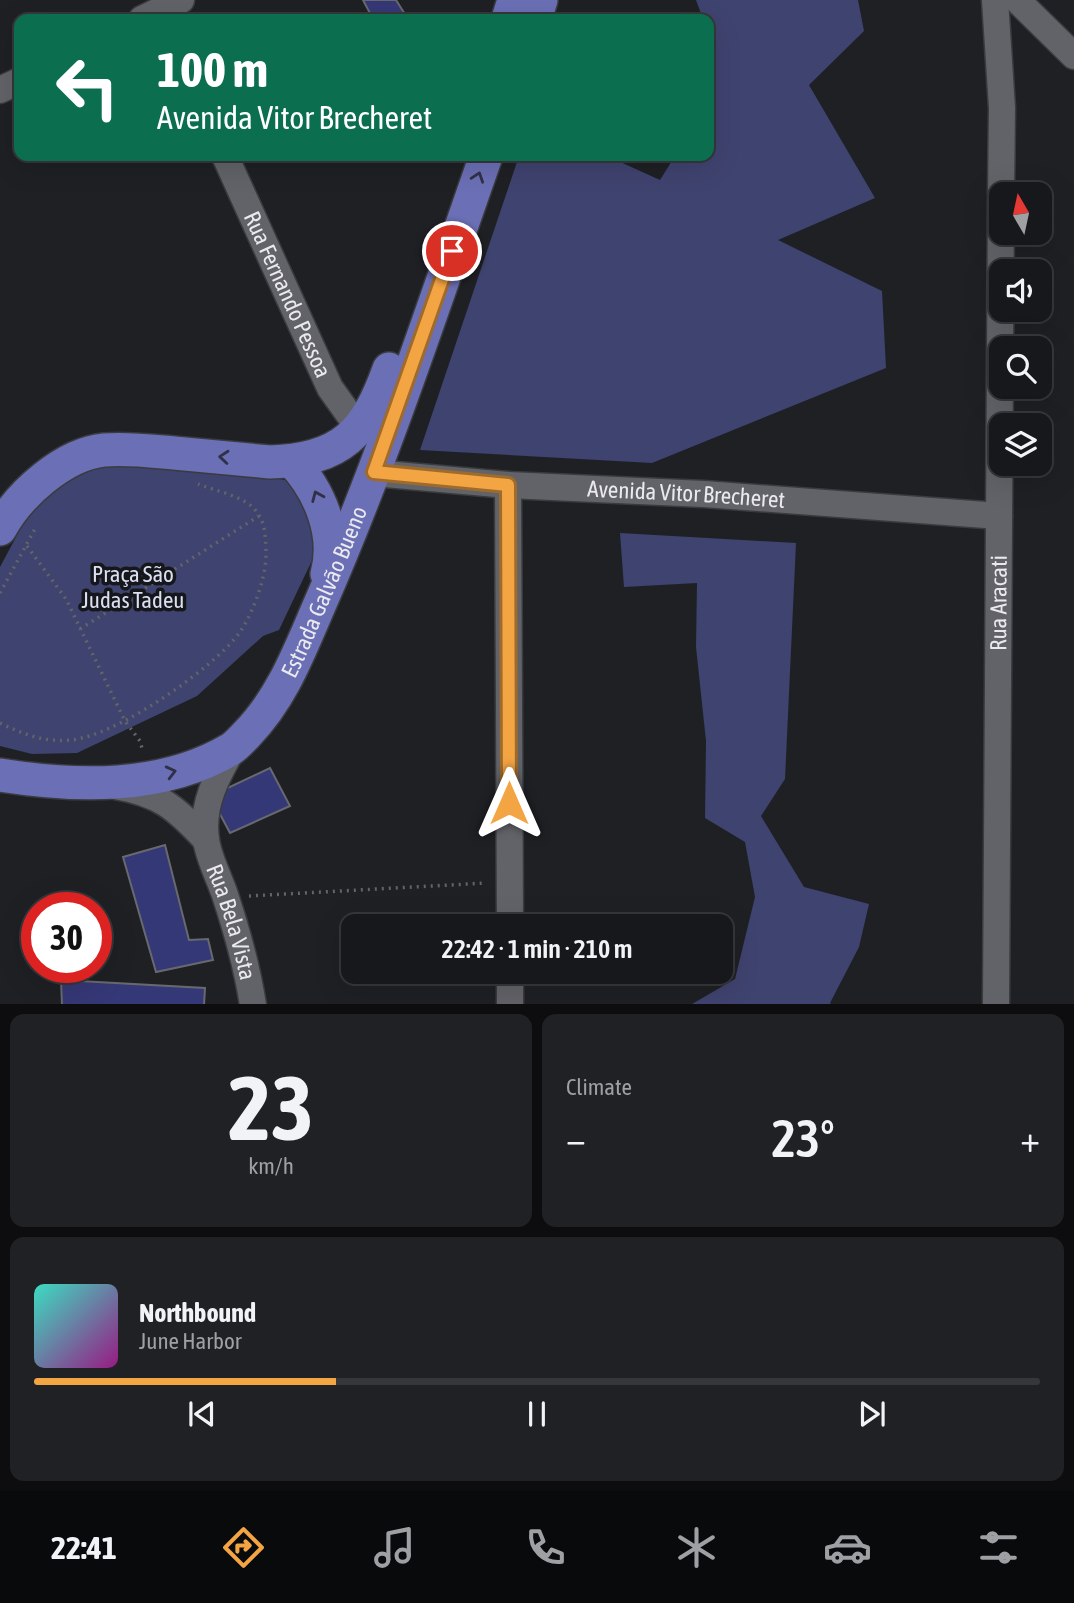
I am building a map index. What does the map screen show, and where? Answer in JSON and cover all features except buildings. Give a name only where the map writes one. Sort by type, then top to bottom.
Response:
[{"type":"main road","points":[[10,532],[33,487],[50,473],[81,456],[103,450],[139,450],[270,462],[292,461],[314,456],[343,443],[360,429],[378,399],[460,161]]},
{"type":"main road","name":"Estrada Galvão Bueno","points":[[0,775],[41,781],[106,784],[152,776],[180,770],[233,748],[259,721],[281,689],[306,639],[345,547],[483,161]]},
{"type":"main road","points":[[292,461],[309,479],[317,494],[329,532],[329,568],[317,610]]},
{"type":"street","points":[[995,0],[1002,108],[1001,182]]},
{"type":"street","points":[[1017,0],[1074,56]]},
{"type":"street","name":"Rua Fernando Pessoa","points":[[227,161],[330,388],[360,429]]},
{"type":"street","name":"Rua Aracati","points":[[996,1004],[1001,245]]},
{"type":"street","name":"Avenida Vitor Brecheret","points":[[374,472],[508,485],[704,494],[999,516]]},
{"type":"street","points":[[508,485],[510,914]]},
{"type":"street","name":"Rua Bela Vista","points":[[233,748],[214,780],[206,814],[206,840],[242,945],[253,1004]]},
{"type":"street","name":"Rua Bela Vista","points":[[106,784],[127,788],[165,802],[178,811],[206,840]]},
{"type":"street","points":[[510,984],[510,1004]]},
{"type":"path","points":[[0,723],[31,738],[56,741],[83,738],[125,721],[184,685],[240,631],[267,568],[264,526],[255,508],[197,484]]},
{"type":"path","points":[[80,629],[259,516]]},
{"type":"path","points":[[10,532],[39,522]]},
{"type":"path","points":[[0,593],[10,532]]},
{"type":"path","points":[[10,532],[66,599],[125,721],[140,741],[152,776]]},
{"type":"path","points":[[226,897],[510,882]]},
{"type":"green space","points":[[696,0],[858,0],[864,31],[809,85],[875,198],[778,240],[882,291],[886,368],[652,463],[420,450],[517,161],[618,161],[660,180],[672,161],[714,161],[714,14],[701,14]]},
{"type":"green space","name":"Praça São Judas Tadeu","points":[[159,462],[293,481],[308,492],[316,552],[279,630],[263,636],[197,696],[77,753],[32,754],[0,746],[0,567],[23,524],[47,496],[72,476],[112,464]]},
{"type":"green space","points":[[620,533],[796,543],[785,779],[761,816],[804,887],[869,904],[859,947],[831,1004],[692,1004],[726,984],[733,984],[755,897],[745,842],[705,818],[706,741],[696,647],[697,583],[624,587]]},
{"type":"route","points":[[452,251],[374,472],[508,485],[509,803]]}]
